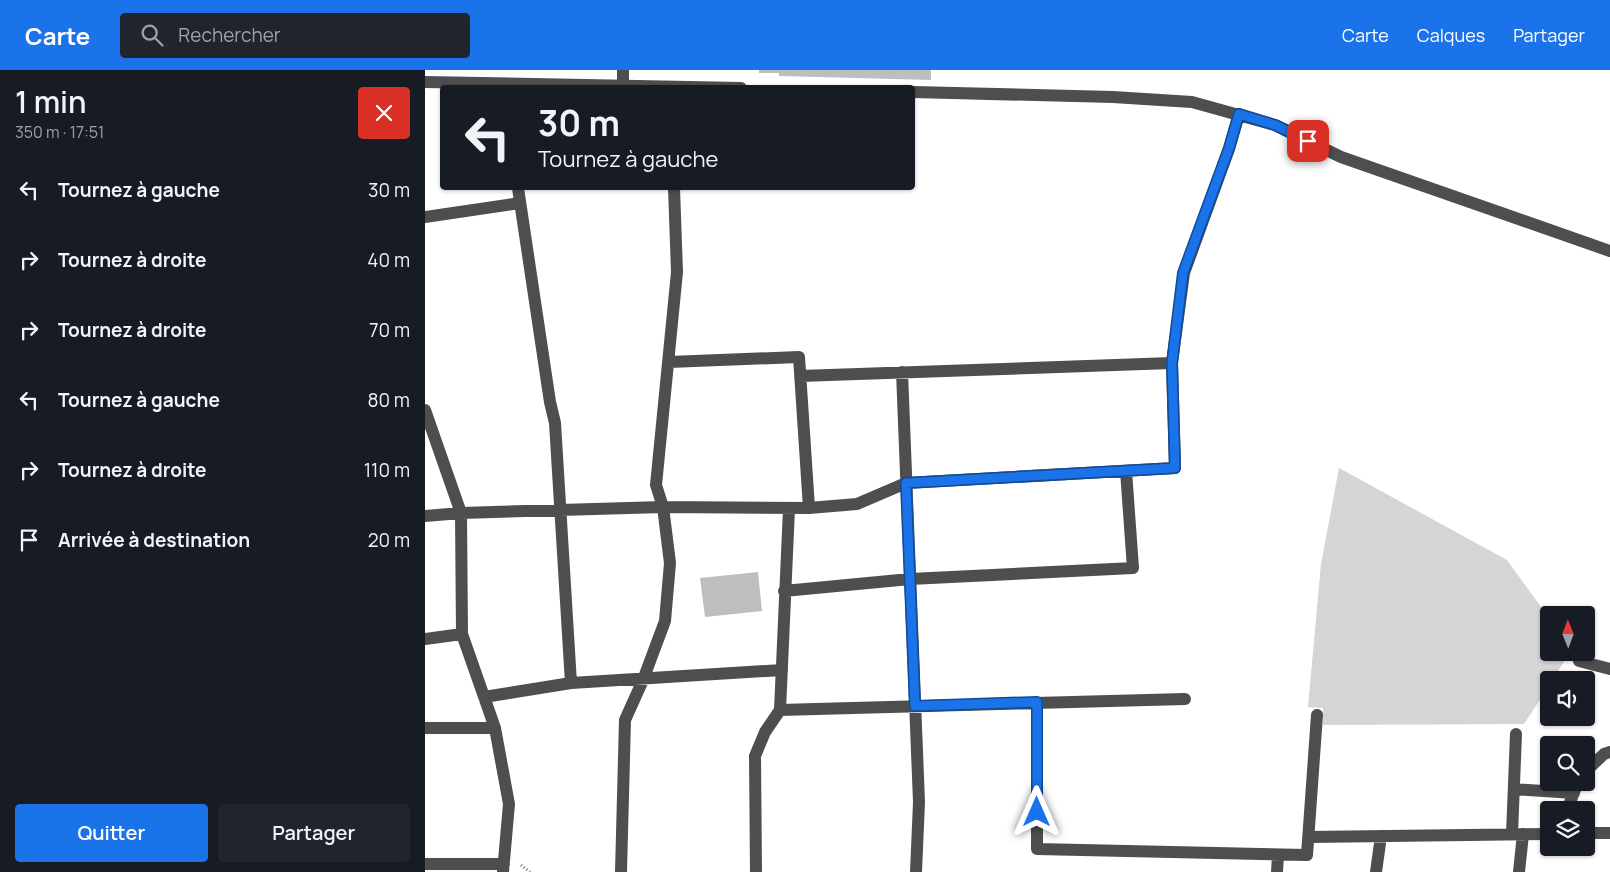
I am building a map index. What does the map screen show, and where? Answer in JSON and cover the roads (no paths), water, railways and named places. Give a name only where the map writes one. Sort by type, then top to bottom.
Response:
[{"type":"street","points":[[425,82],[502,80],[623,85],[623,70]]},
{"type":"street","points":[[915,92],[1123,98],[1192,102],[1275,125],[1341,157],[1610,251]]},
{"type":"street","points":[[425,516],[663,506],[789,510],[857,504],[906,483],[1175,468],[1172,363],[1183,273],[1229,148],[1239,114]]},
{"type":"street","points":[[518,190],[550,402],[555,423],[562,509],[571,683]]},
{"type":"street","points":[[621,872],[625,720],[643,680],[665,621],[670,563],[663,506],[656,485],[677,272],[674,190]]},
{"type":"street","points":[[425,217],[520,202]]},
{"type":"street","points":[[669,362],[799,358],[809,508]]},
{"type":"street","points":[[800,376],[1172,363]]},
{"type":"street","points":[[902,372],[919,802],[916,872]]},
{"type":"street","points":[[425,864],[504,868],[509,804],[495,728],[462,634],[461,513],[426,417]]},
{"type":"street","points":[[784,591],[910,579],[1133,568],[1125,471]]},
{"type":"street","points":[[756,872],[755,756],[765,732],[780,710],[789,510]]},
{"type":"street","points":[[425,639],[462,634]]},
{"type":"street","points":[[1579,661],[1610,669]]},
{"type":"street","points":[[484,697],[571,683],[782,670]]},
{"type":"street","points":[[780,710],[1185,698]]},
{"type":"street","points":[[1037,702],[1037,848],[1307,855],[1317,715]]},
{"type":"street","points":[[425,728],[495,728]]},
{"type":"street","points":[[1516,734],[1514,789],[1519,872]]},
{"type":"street","points":[[1595,762],[1604,754],[1610,752]]},
{"type":"street","points":[[1514,789],[1540,789]]},
{"type":"street","points":[[1595,833],[1610,833]]},
{"type":"street","points":[[1309,837],[1540,834]]},
{"type":"street","points":[[1377,872],[1381,836]]},
{"type":"street","points":[[1277,872],[1278,854]]}]
